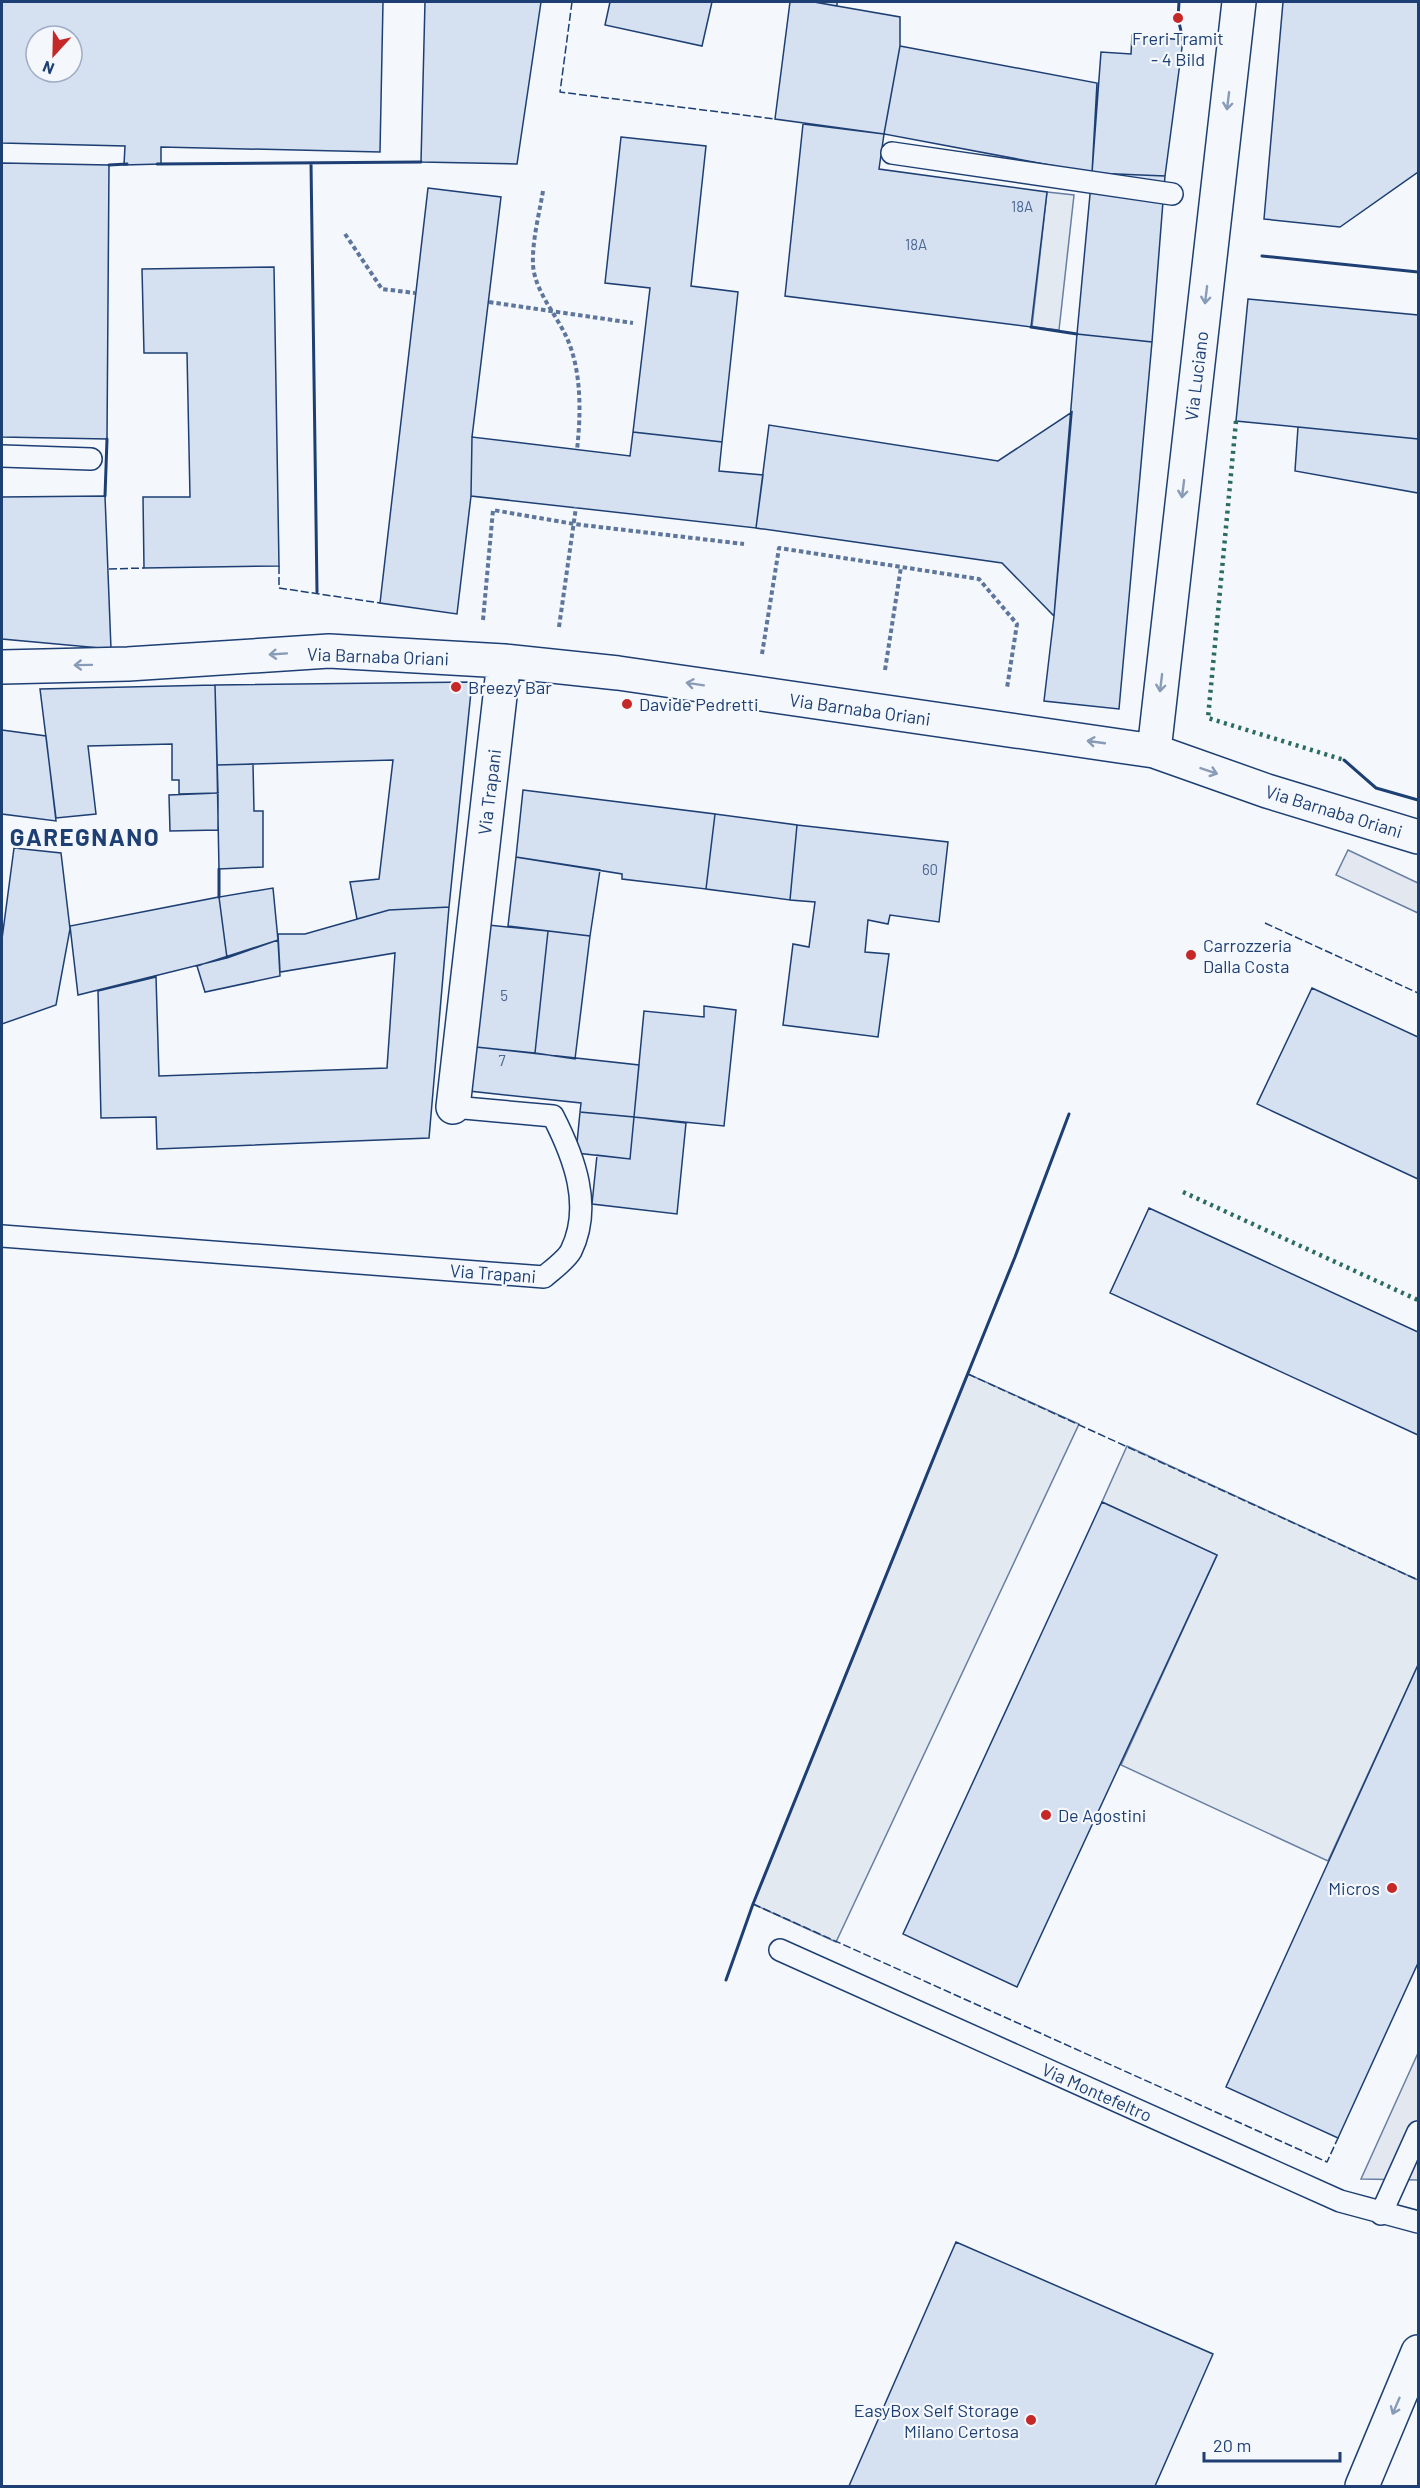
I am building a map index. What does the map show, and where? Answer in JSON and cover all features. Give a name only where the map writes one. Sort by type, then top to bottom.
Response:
[{"type":"street","name":"Via Luciano","points":[[1154,751],[1239,2]]},
{"type":"street","name":"Via Barnaba Oriani","points":[[2,667],[128,664],[329,651],[504,661],[618,673],[1154,751],[1267,791],[1419,837]]},
{"type":"street","name":"Via Trapani","points":[[453,1107],[504,661]]},
{"type":"street","points":[[1362,2487],[1419,2352]]},
{"type":"lane","points":[[892,153],[1172,194]]},
{"type":"lane","points":[[2,456],[91,459]]},
{"type":"lane","name":"Via Trapani","points":[[2,1236],[544,1277],[571,1252],[583,1205],[570,1151],[554,1116],[453,1107]]},
{"type":"lane","name":"Via Montefeltro","points":[[780,1950],[1341,2201],[1382,2214],[1419,2222]]},
{"type":"lane","points":[[1382,2214],[1419,2132]]},
{"type":"path","points":[[543,191],[533,265],[537,285],[567,338],[576,367],[579,403],[577,450]]},
{"type":"path","points":[[345,234],[382,289],[415,293]]},
{"type":"path","points":[[489,302],[633,323]]},
{"type":"path","points":[[558,631],[576,507]]},
{"type":"path","points":[[483,630],[493,510],[574,524],[744,544]]},
{"type":"path","points":[[762,658],[779,548],[979,579],[1017,624],[1007,690]]},
{"type":"path","points":[[884,673],[901,567]]},
{"type":"shaded area","points":[[1047,192],[1074,195],[1059,330],[1032,327]]},
{"type":"shaded area","points":[[1348,850],[1418,883],[1418,913],[1336,875]]},
{"type":"shaded area","points":[[968,1374],[1079,1424],[836,1942],[753,1904]]},
{"type":"shaded area","points":[[1127,1446],[1418,1580],[1418,1665],[1328,1861],[1121,1765],[1217,1555],[1102,1502]]},
{"type":"shaded area","points":[[1418,2053],[1418,2180],[1361,2179]]},
{"type":"building","points":[[2,2],[383,2],[380,152],[161,147],[161,164],[124,165],[125,146],[2,143]]},
{"type":"building","points":[[425,2],[541,2],[517,164],[421,162]]},
{"type":"building","points":[[610,2],[712,2],[702,46],[605,25]]},
{"type":"building","points":[[790,2],[814,2],[900,17],[900,46],[884,134],[775,119]]},
{"type":"building","points":[[814,2],[837,2],[837,6]]},
{"type":"building","points":[[1283,2],[1418,2],[1418,172],[1340,227],[1264,219]]},
{"type":"building","points":[[1132,35],[1183,40],[1165,176],[1092,173],[1101,52],[1131,54]]},
{"type":"building","points":[[900,46],[1097,83],[1092,173],[884,134]]},
{"type":"building","points":[[803,124],[884,134],[879,169],[1047,192],[1031,327],[785,296]]},
{"type":"building","points":[[621,137],[706,146],[691,286],[738,292],[722,442],[633,432],[650,288],[605,283]]},
{"type":"building","points":[[2,163],[109,165],[107,439],[2,437]]},
{"type":"building","points":[[1092,173],[1165,176],[1152,342],[1077,334]]},
{"type":"building","points":[[428,188],[501,197],[472,437],[471,496],[457,614],[380,603]]},
{"type":"building","points":[[274,267],[279,566],[144,568],[143,497],[190,497],[187,353],[144,353],[142,269]]},
{"type":"building","points":[[1248,299],[1418,315],[1418,439],[1236,421]]},
{"type":"building","points":[[1077,334],[1152,342],[1119,709],[1044,701],[1054,616]]},
{"type":"building","points":[[1072,412],[1054,616],[1002,563],[756,528],[769,425],[998,461]]},
{"type":"building","points":[[1298,427],[1418,439],[1418,493],[1295,471]]},
{"type":"building","points":[[633,432],[722,442],[719,471],[763,475],[756,528],[471,496],[472,437],[630,456]]},
{"type":"building","points":[[105,496],[111,649],[2,639],[2,497]]},
{"type":"building","points":[[472,682],[449,907],[389,910],[357,919],[350,882],[379,879],[393,760],[217,765],[215,685]]},
{"type":"building","points":[[215,685],[218,793],[179,794],[179,780],[172,780],[172,744],[88,746],[96,814],[56,818],[40,689]]},
{"type":"building","points":[[2,730],[46,736],[56,821],[2,814]]},
{"type":"building","points":[[253,764],[254,811],[263,811],[263,867],[219,869],[217,765]]},
{"type":"building","points":[[523,790],[715,814],[706,889],[622,879],[622,874],[516,857]]},
{"type":"building","points":[[218,793],[218,830],[170,831],[169,795]]},
{"type":"building","points":[[715,814],[797,825],[790,900],[706,889]]},
{"type":"building","points":[[797,825],[948,842],[939,922],[890,915],[888,924],[868,920],[865,952],[889,954],[878,1037],[783,1025],[793,944],[809,947],[815,902],[790,900]]},
{"type":"building","points":[[14,848],[61,853],[70,929],[56,1005],[2,1024],[2,939]]},
{"type":"building","points":[[516,857],[600,870],[590,936],[508,926]]},
{"type":"building","points":[[273,888],[278,940],[227,958],[219,897]]},
{"type":"building","points":[[219,897],[227,958],[78,995],[70,926]]},
{"type":"building","points":[[449,907],[429,1138],[157,1149],[156,1117],[101,1118],[98,991],[156,977],[159,1076],[387,1068],[395,953],[280,972],[278,934],[305,934],[389,910]]},
{"type":"building","points":[[488,925],[548,931],[535,1053],[476,1047]]},
{"type":"building","points":[[548,931],[590,936],[575,1059],[535,1053]]},
{"type":"building","points":[[278,940],[280,976],[205,992],[197,966]]},
{"type":"building","points":[[1312,988],[1418,1037],[1418,1179],[1257,1104]]},
{"type":"building","points":[[704,1006],[736,1010],[724,1126],[634,1117],[644,1011],[704,1017]]},
{"type":"building","points":[[476,1047],[639,1065],[634,1117],[580,1112],[581,1103],[469,1091]]},
{"type":"building","points":[[580,1112],[634,1117],[630,1159],[576,1153]]},
{"type":"building","points":[[634,1117],[686,1123],[677,1214],[592,1204],[597,1155],[630,1159]]},
{"type":"building","points":[[1149,1208],[1418,1332],[1418,1435],[1110,1293]]},
{"type":"building","points":[[1102,1502],[1217,1555],[1017,1987],[903,1934]]},
{"type":"building","points":[[1418,1665],[1418,1963],[1338,2138],[1226,2087]]},
{"type":"building","name":"EasyBox Self Storage Milano Certosa","points":[[956,2242],[1213,2354],[1155,2486],[849,2486]]},
{"type":"hedge","points":[[1236,421],[1208,718],[1344,760]]},
{"type":"hedge","points":[[1183,1192],[1418,1300]]},
{"type":"fence","points":[[572,2],[560,92],[775,119]]},
{"type":"fence","points":[[279,566],[279,588],[380,603]]},
{"type":"fence","points":[[109,569],[144,568]]},
{"type":"fence","points":[[1265,923],[1418,993]]},
{"type":"fence","points":[[968,1374],[1418,1580]]},
{"type":"fence","points":[[753,1904],[1327,2162],[1338,2138]]},
{"type":"wall","points":[[1179,2],[1178,18],[1183,40]]},
{"type":"wall","points":[[157,164],[421,162]]},
{"type":"wall","points":[[311,163],[317,592]]},
{"type":"wall","points":[[109,165],[127,164]]},
{"type":"wall","points":[[1262,256],[1418,272]]},
{"type":"wall","points":[[1031,327],[1077,334]]},
{"type":"wall","points":[[105,496],[107,439]]},
{"type":"wall","points":[[1344,760],[1376,788],[1418,800]]},
{"type":"wall","points":[[219,869],[219,897]]},
{"type":"wall","points":[[726,1980],[753,1904],[1015,1257],[1069,1114]]},
{"type":"place","name":"Freri Tramit - 4 Bild","points":[[1178,18]]},
{"type":"place","name":"Breezy Bar","points":[[456,687]]},
{"type":"place","name":"Davide Pedretti","points":[[627,704]]},
{"type":"place","name":"Carrozzeria Dalla Costa","points":[[1191,955]]},
{"type":"place","name":"De Agostini","points":[[1046,1815]]},
{"type":"place","name":"Micros","points":[[1392,1888]]},
{"type":"place","name":"EasyBox Self Storage Milano Certosa","points":[[1031,2420]]},
{"type":"district","name":"GAREGNANO","points":[[85,836]]}]
